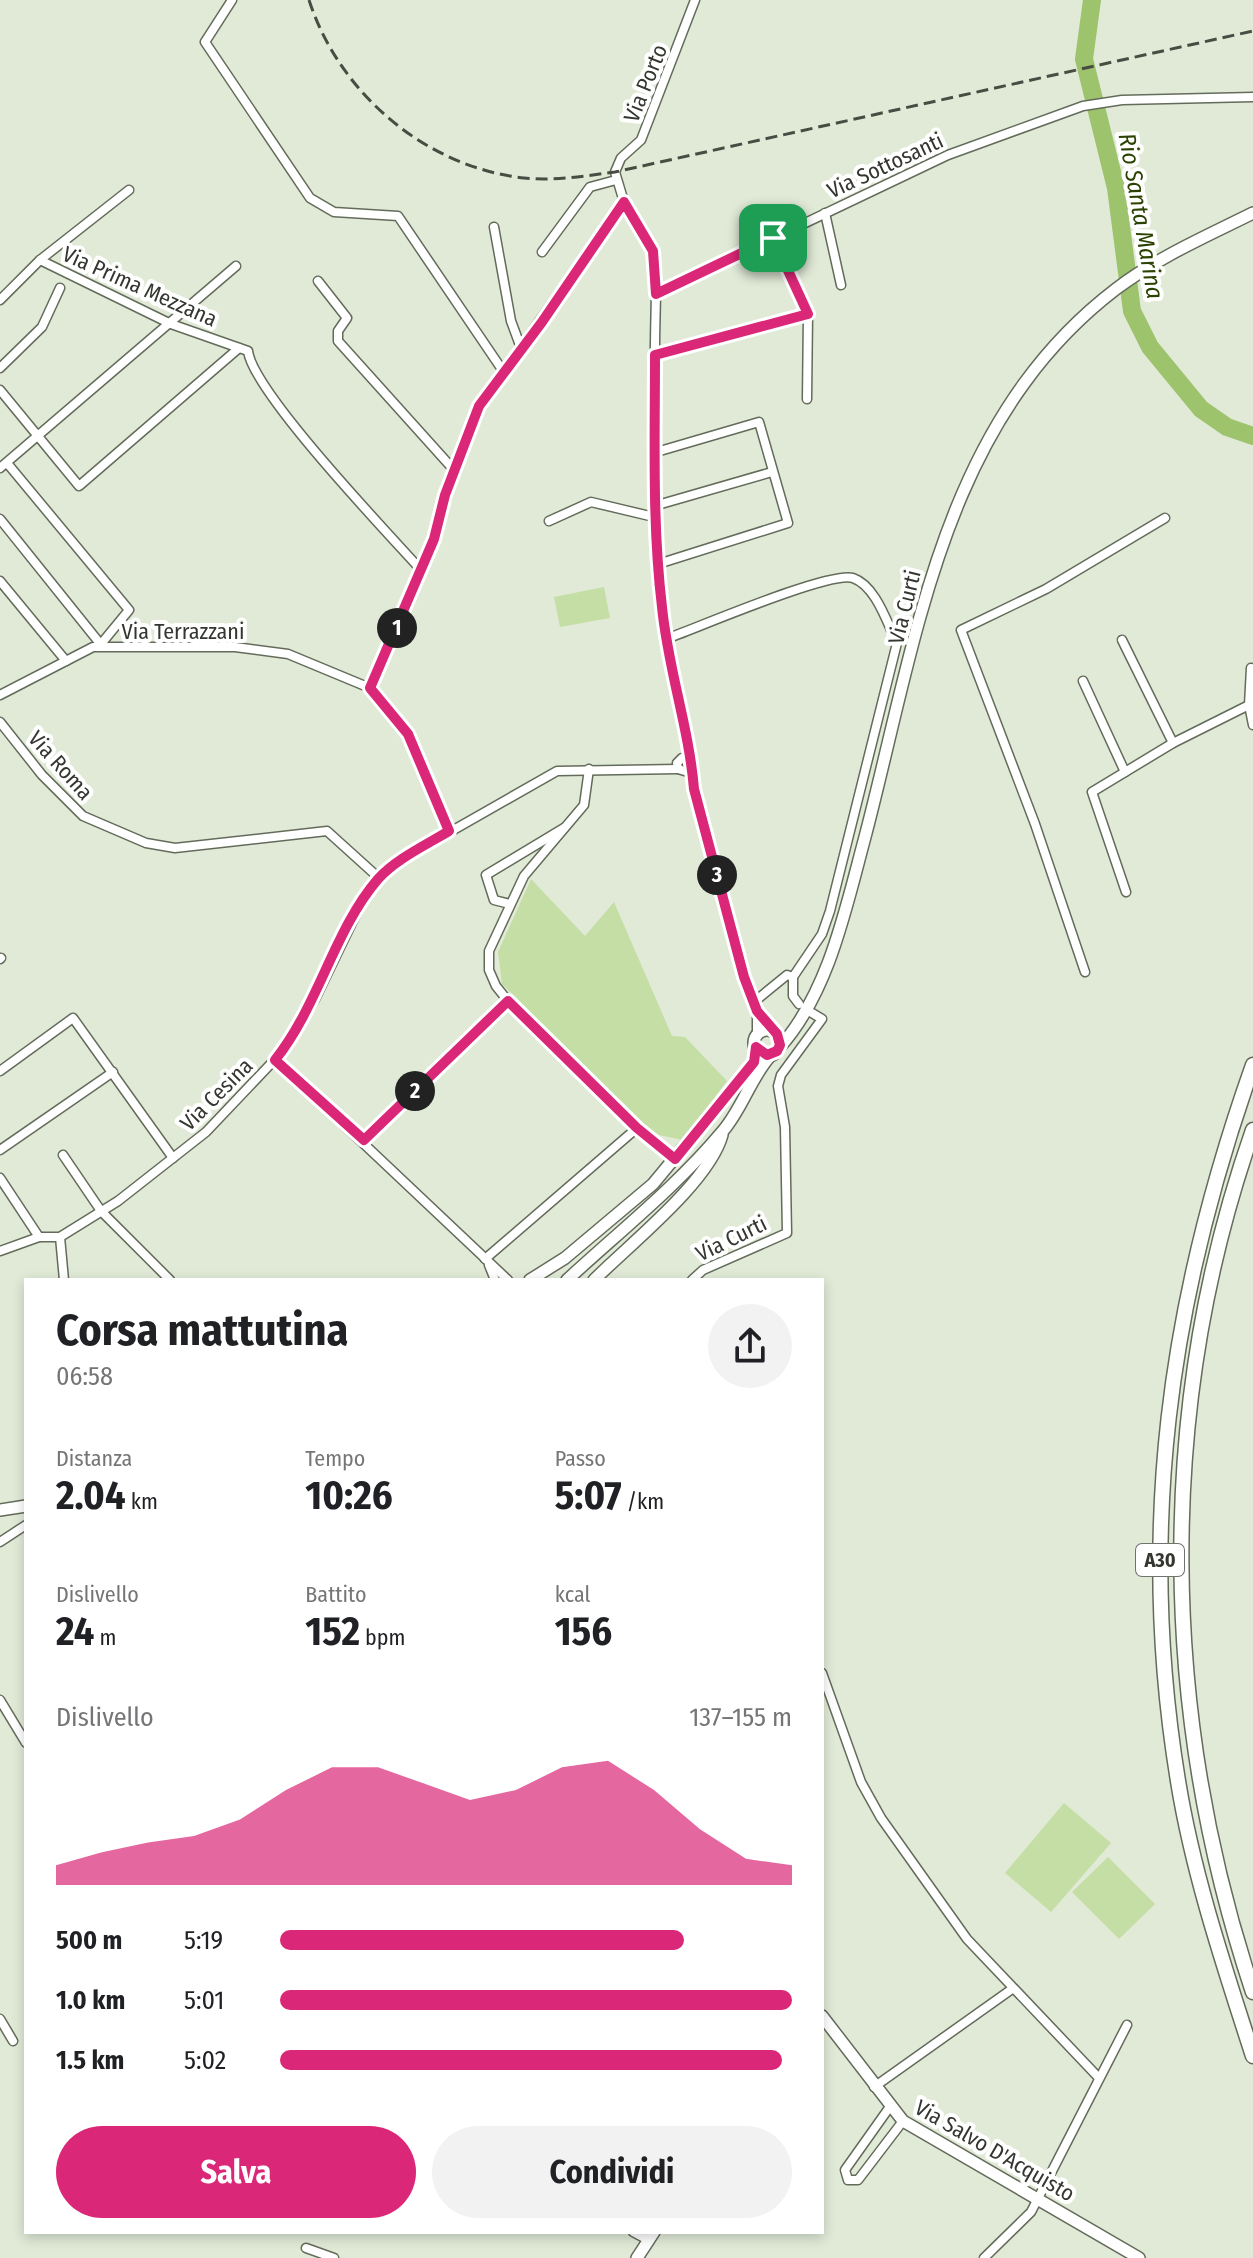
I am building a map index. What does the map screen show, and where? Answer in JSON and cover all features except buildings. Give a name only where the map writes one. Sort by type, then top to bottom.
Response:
[{"type":"highway","name":"A30","points":[[1253,1065],[1220,1163],[1180,1323],[1162,1473],[1159,1581],[1165,1687],[1180,1794],[1206,1902],[1253,2056]]},
{"type":"highway","name":"A30","points":[[1253,1130],[1239,1171],[1202,1317],[1182,1471],[1180,1551],[1185,1682],[1200,1787],[1253,1992]]},
{"type":"main road","name":"Via Curti","points":[[569,1278],[723,1131],[753,1076],[796,1024],[835,945],[940,544],[971,468],[1015,394],[1094,307],[1156,262],[1253,213]]},
{"type":"main road","points":[[772,1031],[780,1041],[775,1052],[764,1055],[756,1041],[772,1031],[796,1024]]},
{"type":"main road","name":"Via Curti","points":[[753,1076],[756,1041]]},
{"type":"main road","points":[[533,1278],[583,1243],[653,1184],[754,1062]]},
{"type":"main road","points":[[596,1278],[703,1171],[718,1149],[723,1131]]},
{"type":"main road","points":[[0,1510],[20,1507]]},
{"type":"main road","name":"Via Salvo D'Acquisto","points":[[824,2019],[889,2108],[903,2121],[1134,2257]]},
{"type":"main road","points":[[637,2258],[651,2236]]},
{"type":"street","points":[[232,0],[205,42],[310,198],[334,212],[398,216],[503,371]]},
{"type":"street","name":"Via Porto","points":[[616,176],[621,158],[641,140],[670,73],[695,0]]},
{"type":"street","name":"Via Sottosanti","points":[[656,294],[948,155],[1083,106],[1108,102],[1253,97]]},
{"type":"street","points":[[542,252],[590,187],[616,176],[624,202],[653,251],[656,294],[654,517],[666,639],[692,764],[694,789],[744,977],[756,1006],[772,1031]]},
{"type":"street","name":"Via Prima Mezzana","points":[[129,190],[40,260],[171,324],[248,351],[250,364],[274,401],[421,570]]},
{"type":"street","points":[[449,831],[408,734],[370,688],[421,570],[479,406],[624,202]]},
{"type":"street","points":[[825,213],[841,285]]},
{"type":"street","points":[[494,227],[511,321],[521,348]]},
{"type":"street","points":[[773,238],[808,314],[807,399]]},
{"type":"street","points":[[0,300],[40,260]]},
{"type":"street","points":[[0,519],[102,646],[129,610],[3,465],[236,266]]},
{"type":"street","points":[[318,281],[347,318],[338,331],[338,341],[454,470]]},
{"type":"street","points":[[0,368],[42,327],[60,288]]},
{"type":"street","points":[[655,355],[808,314]]},
{"type":"street","points":[[0,390],[79,486],[239,348]]},
{"type":"street","points":[[653,453],[759,422],[788,523],[658,564]]},
{"type":"street","points":[[654,506],[772,472]]},
{"type":"street","points":[[549,521],[591,502],[654,517]]},
{"type":"street","points":[[1085,972],[1035,824],[961,630],[1046,589],[1165,518]]},
{"type":"street","points":[[666,639],[835,578],[851,578],[870,592],[897,643],[830,911],[822,934],[793,977],[793,996],[799,1004]]},
{"type":"street","points":[[0,581],[66,661]]},
{"type":"street","points":[[1122,640],[1173,743]]},
{"type":"street","name":"Via Terrazzani","points":[[0,695],[93,647],[102,646],[235,647],[288,654],[370,688]]},
{"type":"street","points":[[1251,668],[1249,705],[1253,725]]},
{"type":"street","points":[[1083,681],[1125,772]]},
{"type":"street","points":[[1126,892],[1092,792],[1173,743],[1249,705]]},
{"type":"street","name":"Via Roma","points":[[0,722],[42,775],[83,816],[146,843],[175,848],[327,831],[379,878]]},
{"type":"street","points":[[687,740],[680,765],[694,789]]},
{"type":"street","points":[[379,878],[449,831],[557,771],[653,769],[692,764]]},
{"type":"street","points":[[680,765],[688,772],[692,764]]},
{"type":"street","points":[[589,769],[584,805],[524,876],[489,951],[489,970],[508,1001],[637,1128],[675,1159]]},
{"type":"street","points":[[510,904],[494,900],[486,875],[569,826]]},
{"type":"street","name":"Via Cesina","points":[[60,1237],[101,1211],[206,1132],[275,1060],[315,999],[350,922],[379,878]]},
{"type":"street","points":[[756,1041],[756,1006],[780,978],[793,977]]},
{"type":"street","points":[[364,1140],[508,1001]]},
{"type":"street","name":"Via Curti","points":[[695,1278],[716,1264],[787,1233],[785,1127],[778,1086],[781,1075],[822,1019],[812,1013]]},
{"type":"street","points":[[0,1071],[73,1018],[173,1158]]},
{"type":"street","points":[[275,1060],[364,1140],[506,1278]]},
{"type":"street","points":[[0,1150],[113,1072]]},
{"type":"street","points":[[487,1261],[637,1128]]},
{"type":"street","points":[[63,1155],[101,1211],[168,1278]]},
{"type":"street","points":[[0,1178],[39,1237]]},
{"type":"street","points":[[0,1251],[39,1237],[60,1237],[64,1278]]},
{"type":"street","points":[[487,1261],[494,1278]]},
{"type":"street","points":[[0,1542],[24,1526]]},
{"type":"street","points":[[824,1679],[861,1782],[881,1818],[967,1939],[1099,2078]]},
{"type":"street","points":[[0,1700],[24,1740]]},
{"type":"street","points":[[874,2087],[1012,1989]]},
{"type":"street","points":[[0,2019],[13,2041]]},
{"type":"street","points":[[984,2258],[1025,2219],[1037,2200],[1127,2025]]},
{"type":"street","points":[[889,2108],[845,2170],[848,2180],[858,2180],[903,2121]]},
{"type":"street","points":[[306,2248],[334,2258]]},
{"type":"green space","points":[[604,587],[610,618],[560,627],[554,597]]},
{"type":"green space","points":[[531,879],[585,936],[614,902],[672,1036],[685,1037],[727,1081],[683,1140],[654,1134],[502,984],[498,952]]},
{"type":"green space","points":[[1064,1803],[1111,1843],[1051,1912],[1005,1873]]},
{"type":"green space","points":[[1108,1857],[1155,1904],[1119,1939],[1072,1892]]},
{"type":"waterway","name":"Rio Santa Marina","points":[[1092,0],[1084,59],[1116,188],[1132,311],[1150,347],[1201,409],[1227,427],[1253,436]]},
{"type":"railway","points":[[309,0],[341,66],[391,120],[453,159],[488,171],[536,179],[615,172],[1253,31]]},
{"type":"route","points":[[624,202],[653,251],[656,294],[773,238],[808,314],[655,355],[653,453],[654,525],[662,610],[692,764],[694,789],[744,977],[757,1011],[779,1038],[779,1048],[767,1055],[760,1053],[756,1047],[754,1062],[675,1159],[637,1128],[508,1001],[364,1140],[275,1060],[315,999],[355,913],[379,878],[449,831],[408,734],[370,688],[434,539],[445,495],[479,406],[542,322],[624,202]]}]
